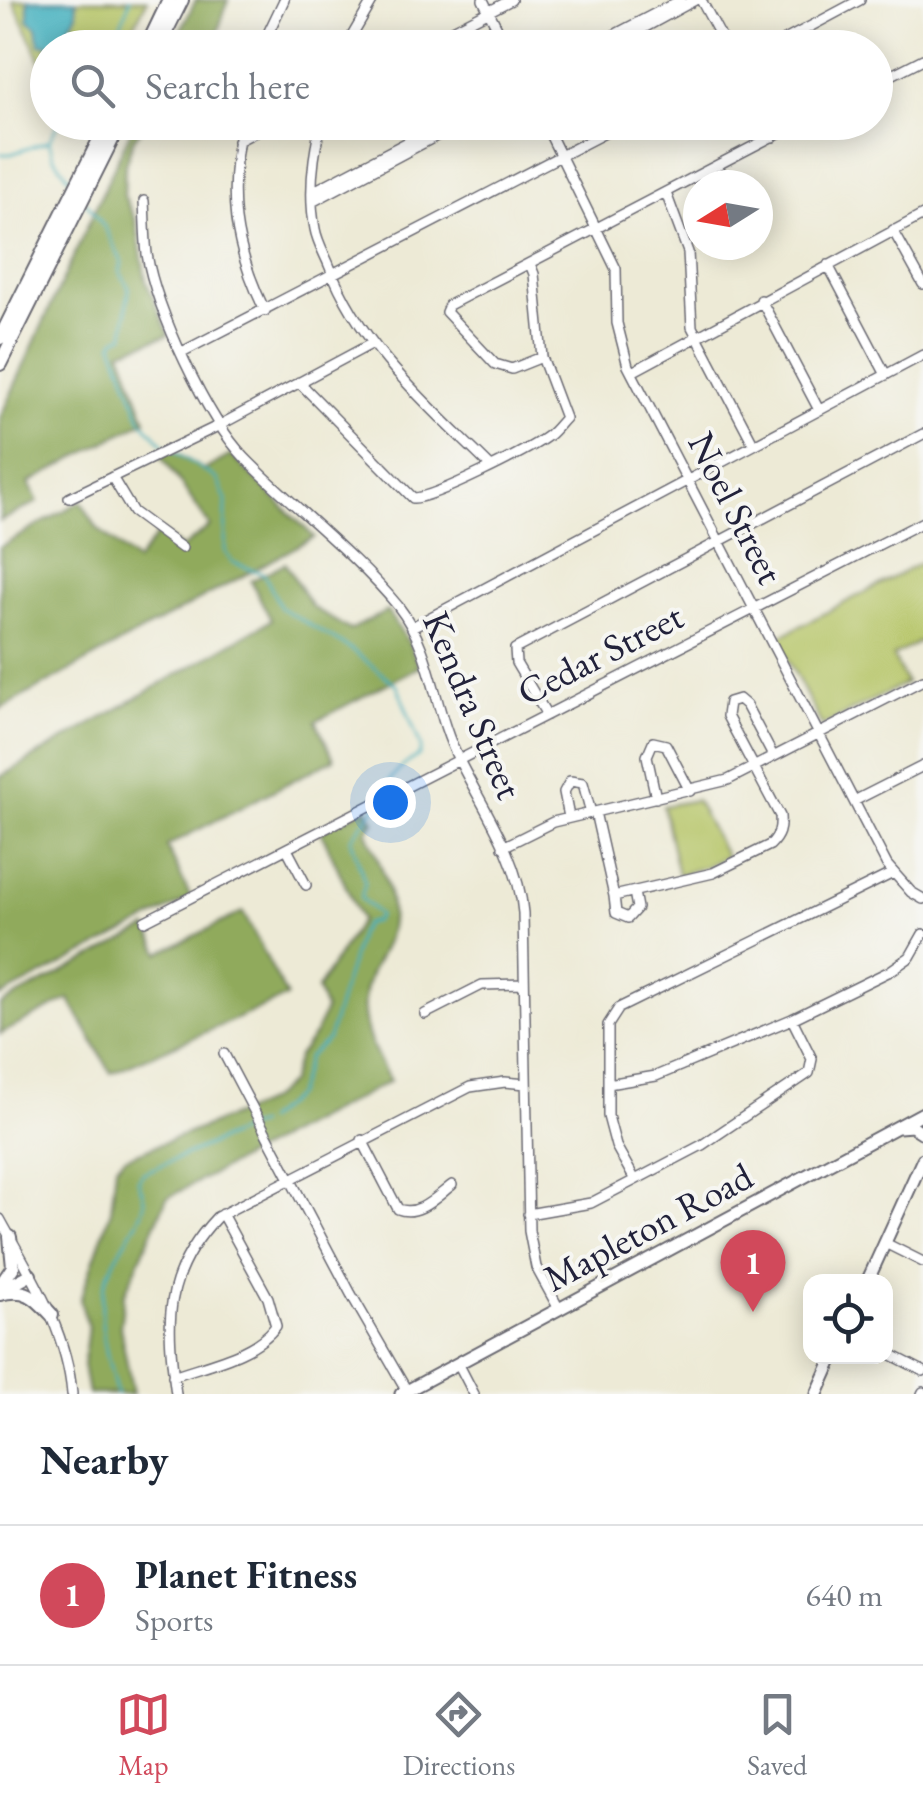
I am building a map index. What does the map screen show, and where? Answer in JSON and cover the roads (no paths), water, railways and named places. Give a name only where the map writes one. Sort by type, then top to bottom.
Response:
[{"type":"highway","points":[[155,30],[170,0]]},
{"type":"highway","points":[[167,30],[182,0]]},
{"type":"highway","points":[[0,338],[99,140]]},
{"type":"highway","points":[[0,364],[112,140]]},
{"type":"highway","points":[[0,1291],[14,1267],[10,1236]]},
{"type":"highway","points":[[0,1291],[30,1275]]},
{"type":"highway","points":[[0,1291],[30,1293],[52,1316]]},
{"type":"main road","name":"Mapleton Road","points":[[404,1392],[923,1113]]},
{"type":"main road","points":[[895,1128],[912,1126],[923,1133]]},
{"type":"main road","points":[[871,1274],[923,1159]]},
{"type":"main road","points":[[816,1394],[830,1364]]},
{"type":"street","points":[[270,30],[284,0]]},
{"type":"street","points":[[356,30],[374,0]]},
{"type":"street","points":[[484,0],[498,30]]},
{"type":"street","points":[[453,30],[511,0]]},
{"type":"street","points":[[633,30],[680,0]]},
{"type":"street","points":[[630,30],[698,0],[716,30]]},
{"type":"street","points":[[804,30],[860,0]]},
{"type":"street","points":[[893,75],[923,59]]},
{"type":"street","points":[[317,140],[312,197],[315,232],[333,276],[371,344],[490,466]]},
{"type":"street","points":[[312,197],[414,140]]},
{"type":"street","points":[[312,197],[428,140]]},
{"type":"street","name":"Noel Street","points":[[554,140],[616,269],[617,323],[632,372],[893,873],[923,900]]},
{"type":"street","points":[[182,352],[592,140]]},
{"type":"street","points":[[542,356],[512,369],[494,364],[446,312],[448,305],[765,140]]},
{"type":"street","points":[[238,141],[234,218],[246,270],[266,310]]},
{"type":"street","points":[[666,193],[688,252],[692,327],[754,445]]},
{"type":"street","name":"Kendra Street","points":[[144,201],[147,255],[156,290],[182,352],[220,425],[242,455],[364,571],[412,627],[424,648],[446,736],[522,892],[528,1214],[536,1267],[558,1309]]},
{"type":"street","points":[[632,372],[923,215]]},
{"type":"street","points":[[894,230],[923,284]]},
{"type":"street","points":[[299,382],[412,498],[424,498],[490,466],[546,437],[566,418],[542,356],[530,264]]},
{"type":"street","points":[[828,265],[886,375]]},
{"type":"street","points":[[761,300],[818,407]]},
{"type":"street","points":[[70,498],[220,425],[371,344]]},
{"type":"street","points":[[412,627],[818,407],[923,355]]},
{"type":"street","points":[[547,715],[516,663],[514,649],[923,434]]},
{"type":"street","points":[[112,477],[133,512],[182,548]]},
{"type":"street","name":"Cedar Street","points":[[145,921],[923,522]]},
{"type":"street","points":[[503,847],[553,822],[728,780],[923,680]]},
{"type":"street","points":[[614,896],[713,874],[777,837],[780,816],[726,716],[729,702],[738,700],[746,704],[773,756]]},
{"type":"street","points":[[656,798],[647,756],[653,742],[666,745],[690,792]]},
{"type":"street","points":[[854,800],[923,766]]},
{"type":"street","points":[[570,818],[564,788],[575,780],[585,786],[616,912],[628,918],[637,908],[634,892]]},
{"type":"street","points":[[287,848],[306,885]]},
{"type":"street","points":[[634,1180],[616,1146],[608,1116],[608,1025],[619,1008],[893,873]]},
{"type":"street","points":[[608,1084],[656,1076],[792,1019],[890,971],[910,957],[923,934]]},
{"type":"street","points":[[425,1014],[482,985],[524,984]]},
{"type":"street","points":[[528,1214],[592,1203],[702,1144],[809,1073],[812,1060],[792,1019]]},
{"type":"street","points":[[224,1054],[404,1392]]},
{"type":"street","points":[[176,1394],[168,1327],[172,1287],[196,1239],[222,1214],[470,1087],[505,1082],[526,1084]]},
{"type":"street","points":[[362,1140],[398,1209],[408,1213],[418,1210],[452,1184]]},
{"type":"street","points":[[173,1376],[244,1350],[270,1335],[276,1326],[268,1298],[222,1214]]},
{"type":"street","points":[[0,1219],[52,1316],[68,1360],[72,1394]]},
{"type":"street","points":[[885,1243],[923,1262]]},
{"type":"street","points":[[893,1355],[923,1370]]},
{"type":"street","points":[[458,1363],[474,1394]]},
{"type":"water","points":[[28,0],[76,0],[77,14],[67,30],[37,30],[28,20]]},
{"type":"waterway","points":[[119,30],[130,0]]},
{"type":"waterway","points":[[0,154],[50,140]]},
{"type":"waterway","points":[[49,141],[53,155],[73,183]]},
{"type":"waterway","points":[[86,202],[105,228],[122,262],[120,272],[129,288],[124,335],[113,344],[142,421],[165,446]]},
{"type":"waterway","points":[[172,450],[217,479],[226,500],[225,552],[232,562],[264,574],[281,608],[349,648],[397,685],[421,747],[419,755],[398,771],[382,794]]},
{"type":"waterway","points":[[265,1121],[296,1095],[308,1057],[328,1039],[359,934],[365,924],[379,915],[361,898],[365,883],[351,839],[377,805]]},
{"type":"waterway","points":[[117,1394],[104,1341],[102,1301],[107,1277],[142,1210],[144,1197],[138,1180],[143,1173],[258,1124]]},
{"type":"place","name":"Planet Fitness","points":[[753,1312]]}]
